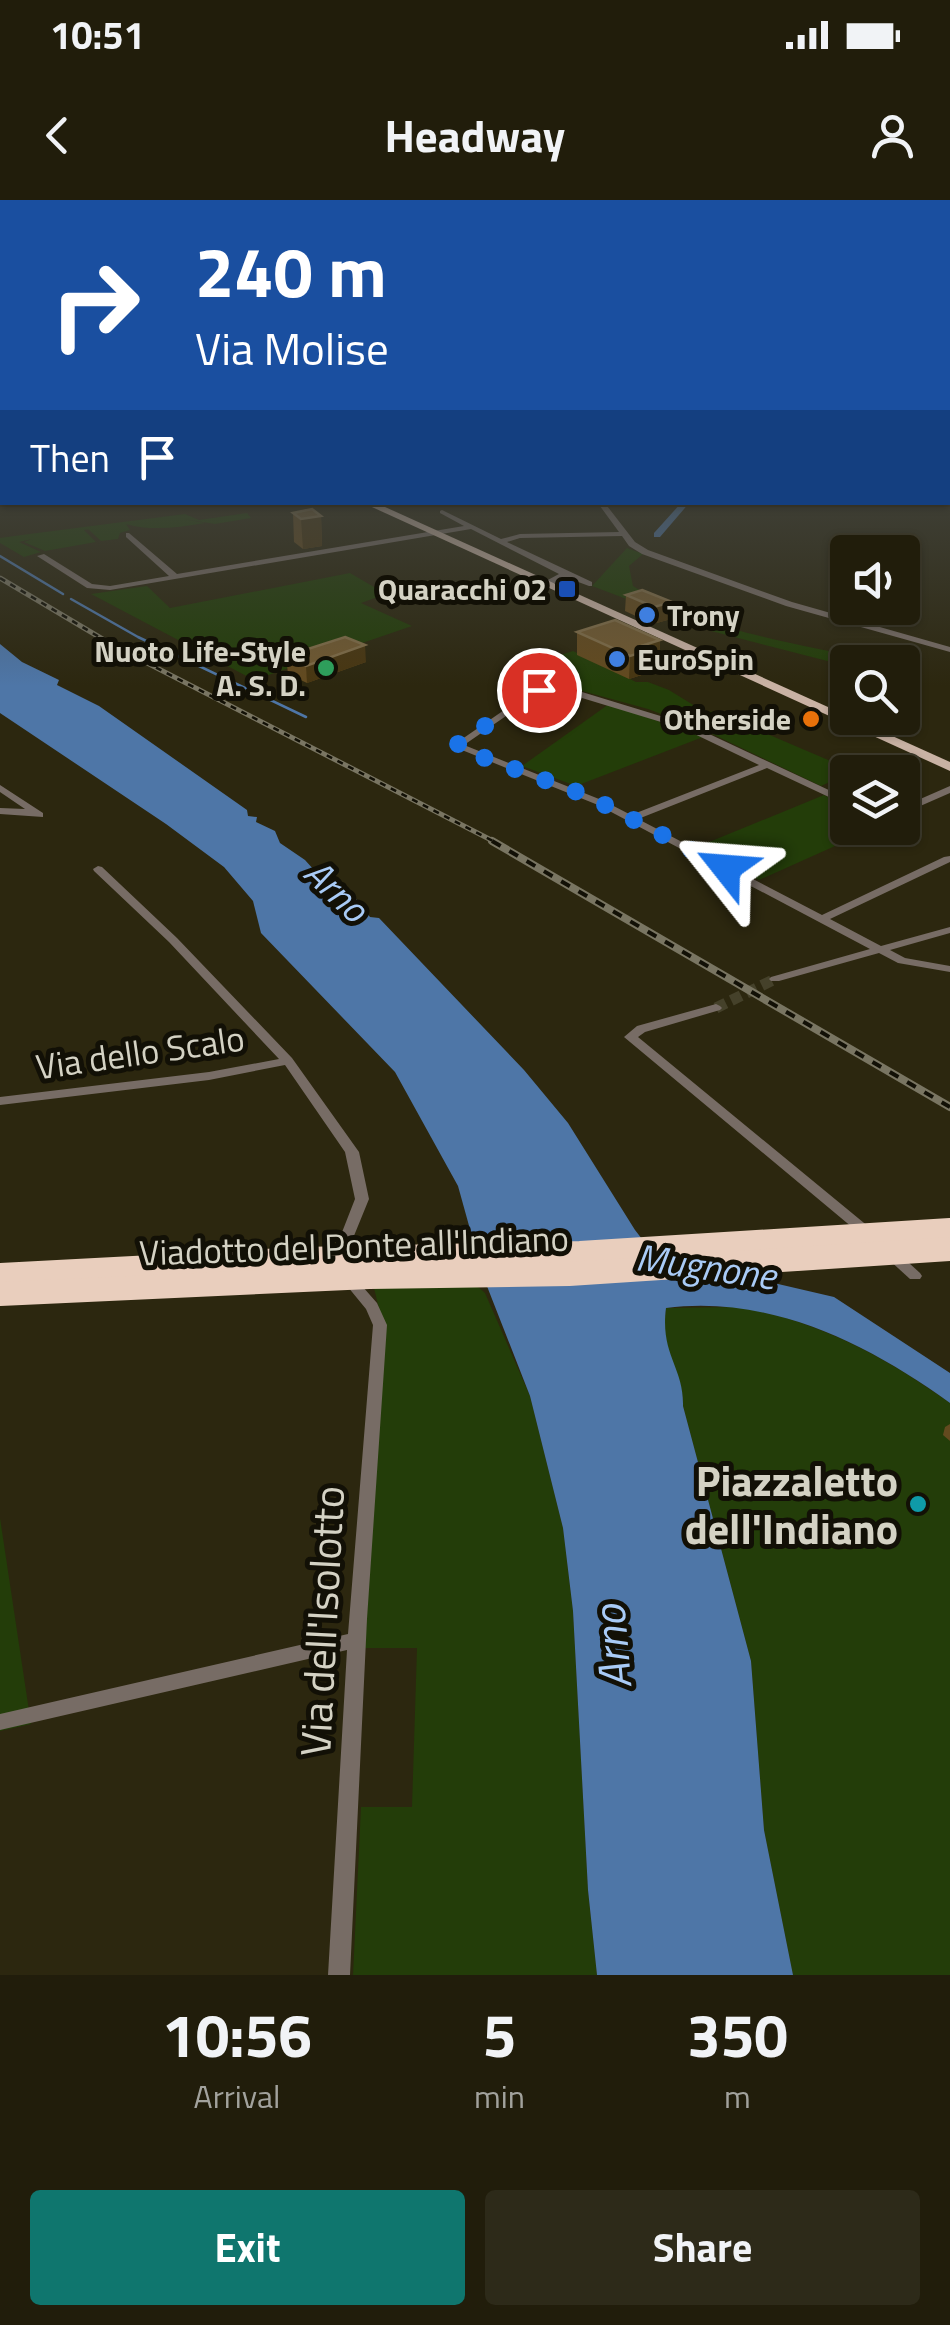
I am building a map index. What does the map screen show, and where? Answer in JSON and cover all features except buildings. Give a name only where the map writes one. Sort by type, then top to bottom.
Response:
[{"type":"highway","name":"Viadotto del Ponte all'Indiano","points":[[0,1275],[302,1260],[580,1253],[950,1230]]},
{"type":"highway","name":"Viadotto del Ponte all'Indiano","points":[[0,1294],[369,1277],[586,1273],[950,1249]]},
{"type":"main road","points":[[406,521],[950,766]]},
{"type":"main road","points":[[409,521],[431,532]]},
{"type":"street","points":[[458,521],[589,584]]},
{"type":"street","points":[[614,521],[645,552],[789,604],[949,649],[949,636]]},
{"type":"street","points":[[84,582],[89,576],[55,553],[42,556],[84,582],[110,588],[470,527]]},
{"type":"street","points":[[502,540],[520,536],[624,534]]},
{"type":"street","points":[[129,535],[176,578]]},
{"type":"street","points":[[547,584],[565,574]]},
{"type":"street","points":[[830,794],[642,711],[564,689],[539,690],[458,744],[458,748],[560,784],[631,818],[882,951],[909,963],[950,968]]},
{"type":"street","points":[[631,818],[769,764]]},
{"type":"street","points":[[0,788],[38,814],[0,811]]},
{"type":"street","points":[[920,803],[950,790]]},
{"type":"street","points":[[821,919],[948,859]]},
{"type":"street","points":[[98,870],[164,930],[288,1061],[352,1152],[362,1198],[344,1245]]},
{"type":"street","points":[[775,979],[950,930]]},
{"type":"street","points":[[716,1008],[645,1028],[630,1038],[915,1276]]},
{"type":"street","name":"Via dello Scalo","points":[[0,1100],[209,1076],[288,1061]]},
{"type":"street","name":"Via dell'Isolotto","points":[[339,1975],[357,1640],[380,1325],[372,1307],[350,1281]]},
{"type":"street","points":[[0,1722],[357,1640]]},
{"type":"green space","points":[[132,521],[205,523],[164,528],[126,524],[130,530],[120,533],[118,539],[101,541],[88,529],[84,530],[96,542],[45,551],[24,542],[32,539],[19,542],[41,552],[24,557],[0,543],[0,538]]},
{"type":"green space","points":[[627,548],[643,554],[629,566],[633,586],[661,602],[752,634],[830,651],[830,662],[711,631],[592,586]]},
{"type":"green space","points":[[350,573],[386,594],[361,603],[412,626],[254,680],[91,594],[147,586],[170,608]]},
{"type":"green space","points":[[573,651],[636,682],[669,690],[703,711],[716,712],[830,761],[830,782],[821,786],[706,731],[648,709],[509,671]]},
{"type":"green space","points":[[609,704],[703,737],[576,786],[522,766]]},
{"type":"green space","points":[[824,795],[830,798],[830,845],[837,845],[759,880],[697,847]]},
{"type":"green space","points":[[373,1284],[476,1285],[485,1293],[530,1396],[563,1528],[573,1611],[588,1890],[597,1975],[353,1975],[361,1807],[412,1807],[417,1648],[365,1648],[383,1325]]},
{"type":"green space","points":[[735,1307],[793,1320],[848,1342],[901,1370],[950,1403],[950,1975],[793,1975],[764,1830],[751,1661],[681,1387],[664,1340],[666,1308]]},
{"type":"green space","points":[[0,1518],[31,1724],[0,1731]]},
{"type":"water","name":"Arno","points":[[0,644],[22,662],[59,680],[57,685],[99,706],[247,810],[248,816],[257,817],[256,822],[275,831],[280,843],[305,860],[333,891],[356,899],[370,917],[379,918],[524,1070],[568,1123],[635,1230],[663,1266],[680,1277],[752,1278],[834,1297],[950,1373],[950,1403],[885,1361],[816,1328],[743,1309],[666,1308],[666,1338],[751,1661],[764,1830],[793,1975],[597,1975],[588,1890],[573,1611],[563,1528],[530,1396],[483,1276],[458,1186],[395,1072],[261,933],[253,901],[224,867],[0,713]]},
{"type":"waterway","points":[[657,535],[670,521]]},
{"type":"waterway","points":[[0,556],[63,594]]},
{"type":"waterway","points":[[71,599],[138,637],[306,717]]},
{"type":"tunnel","points":[[716,1008],[775,979]]},
{"type":"railway","points":[[0,578],[116,647],[497,843]]},
{"type":"railway","points":[[492,841],[950,1107]]},
{"type":"place","name":"Quaracchi 02","points":[[567,589]]},
{"type":"place","name":"Trony","points":[[647,615]]},
{"type":"place","name":"EuroSpin","points":[[617,659]]},
{"type":"place","name":"Nuoto Life-Style A. S. D.","points":[[326,668]]},
{"type":"place","name":"Otherside","points":[[811,719]]},
{"type":"place","name":"Piazzaletto dell'Indiano","points":[[918,1504]]},
{"type":"route","points":[[539,690],[458,744],[458,748],[588,796],[726,868]]},
{"type":"water label","name":"Mugnone","points":[[706,1266]]}]
